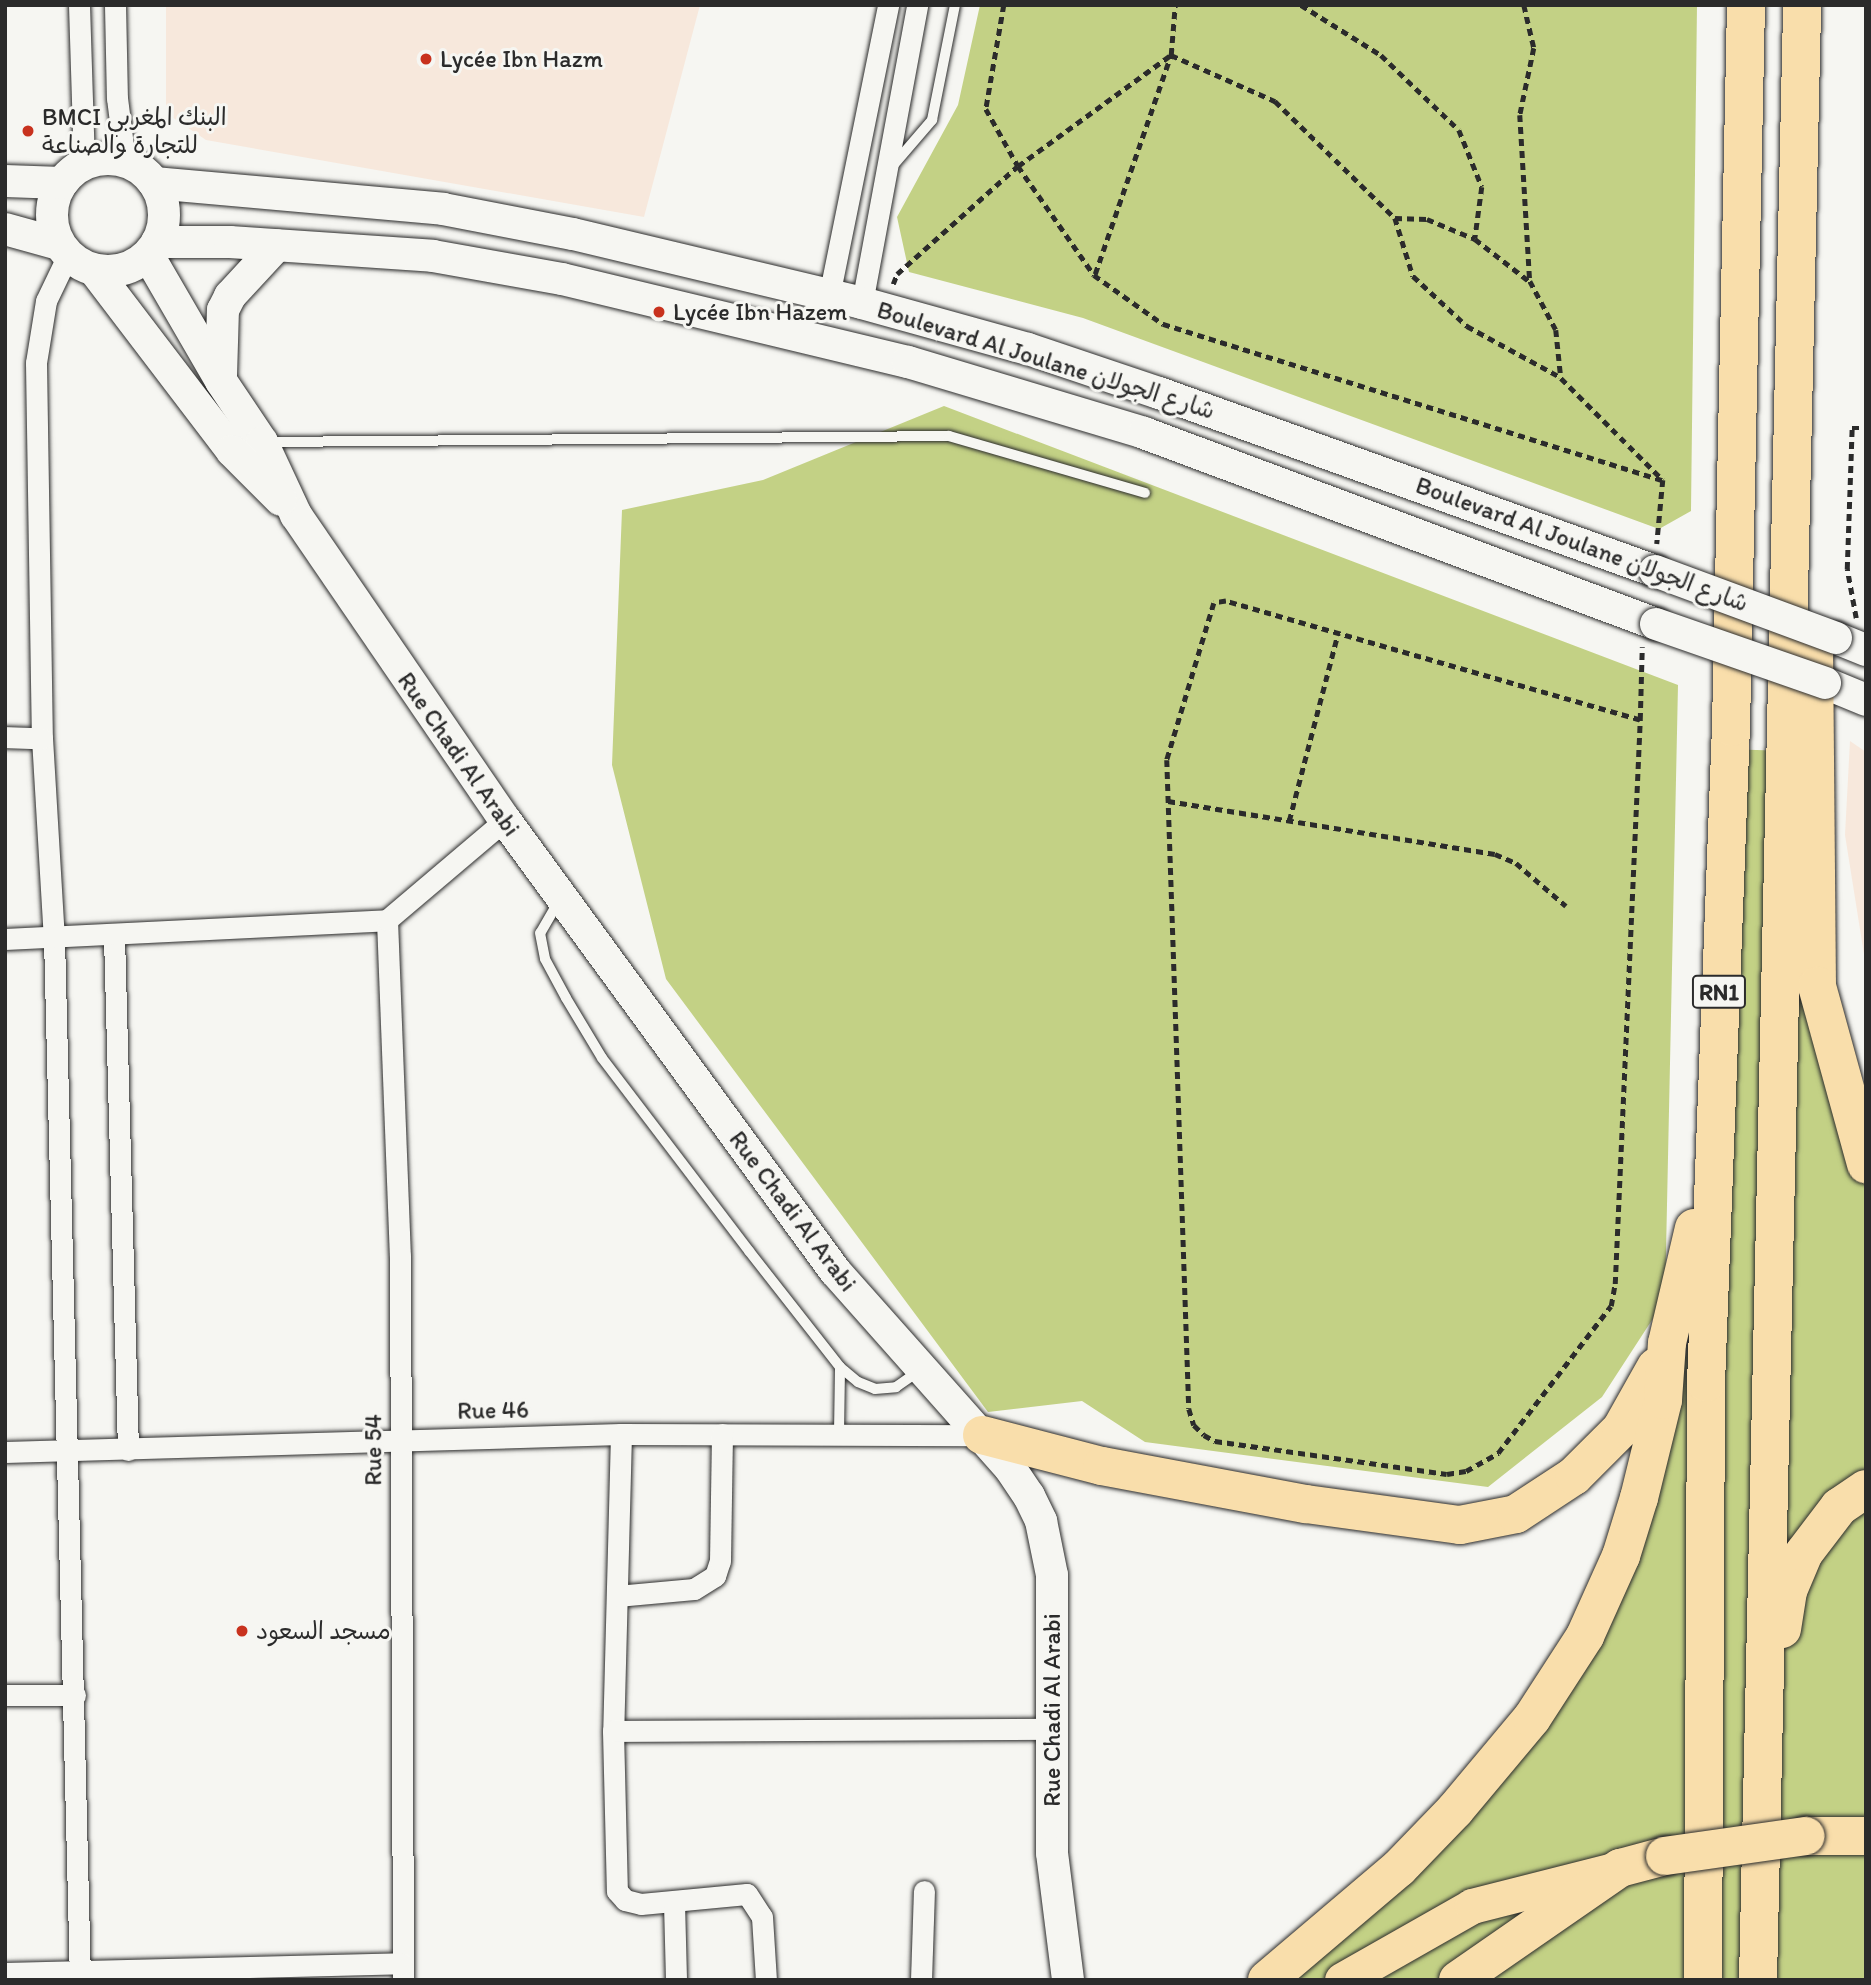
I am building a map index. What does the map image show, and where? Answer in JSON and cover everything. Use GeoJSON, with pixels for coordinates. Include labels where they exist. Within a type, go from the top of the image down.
{"type":"FeatureCollection","features":[{"type":"Feature","properties":{"kind":"highway","name":"RN1"},"geometry":{"type":"LineString","coordinates":[[1703,1980],[1712,1155],[1731,727],[1746,5]]}},
{"type":"Feature","properties":{"kind":"highway","name":"RN1"},"geometry":{"type":"LineString","coordinates":[[1758,1980],[1800,272],[1802,5]]}},
{"type":"Feature","properties":{"kind":"highway"},"geometry":{"type":"LineString","coordinates":[[1800,272],[1810,370],[1817,986],[1866,1164]]}},
{"type":"Feature","properties":{"kind":"highway"},"geometry":{"type":"LineString","coordinates":[[1266,1980],[1399,1868],[1479,1783],[1565,1669],[1625,1545],[1662,1400],[1667,1343],[1712,1155]]}},
{"type":"Feature","properties":{"kind":"highway"},"geometry":{"type":"LineString","coordinates":[[982,1435],[1102,1466],[1306,1504],[1432,1525],[1491,1522],[1542,1499],[1598,1454],[1637,1406],[1667,1343]]}},
{"type":"Feature","properties":{"kind":"highway"},"geometry":{"type":"LineString","coordinates":[[1763,1727],[1788,1591],[1804,1553],[1839,1507],[1866,1489]]}},
{"type":"Feature","properties":{"kind":"highway"},"geometry":{"type":"LineString","coordinates":[[1815,1835],[1866,1812]]}},
{"type":"Feature","properties":{"kind":"highway"},"geometry":{"type":"LineString","coordinates":[[1458,1980],[1619,1868],[1665,1856],[1815,1835],[1866,1836]]}},
{"type":"Feature","properties":{"kind":"main road"},"geometry":{"type":"LineString","coordinates":[[5,181],[73,174],[104,159],[125,162],[154,183],[164,212],[153,249],[124,270],[95,271],[63,250],[5,229]]}},
{"type":"Feature","properties":{"kind":"main road"},"geometry":{"type":"LineString","coordinates":[[63,250],[51,213],[73,174]]}},
{"type":"Feature","properties":{"kind":"main road","name":"Boulevard Al Joulane شارع الجولان"},"geometry":{"type":"LineString","coordinates":[[154,183],[443,209],[573,234],[873,306],[1028,349],[1656,559],[1853,637]]}},
{"type":"Feature","properties":{"kind":"main road"},"geometry":{"type":"LineString","coordinates":[[221,381],[223,310],[247,275],[277,245]]}},
{"type":"Feature","properties":{"kind":"main road","name":"Boulevard Al Joulane شارع الجولان"},"geometry":{"type":"LineString","coordinates":[[153,249],[277,245],[392,251],[495,267],[908,362],[1144,433],[1649,637],[1825,683],[1866,700]]}},
{"type":"Feature","properties":{"kind":"main road","name":"Rue Chadi Al Arabi"},"geometry":{"type":"LineString","coordinates":[[153,249],[221,381],[262,442],[296,515],[505,820],[835,1271],[920,1370],[982,1435],[1029,1496],[1049,1550],[1052,1853],[1067,1979]]}},
{"type":"Feature","properties":{"kind":"main road","name":"Rue Chadi Al Arabi"},"geometry":{"type":"LineString","coordinates":[[95,271],[232,451],[296,515]]}},
{"type":"Feature","properties":{"kind":"main road"},"geometry":{"type":"LineString","coordinates":[[1342,1980],[1472,1906],[1619,1868]]}},
{"type":"Feature","properties":{"kind":"street"},"geometry":{"type":"LineString","coordinates":[[73,174],[79,5]]}},
{"type":"Feature","properties":{"kind":"street"},"geometry":{"type":"LineString","coordinates":[[115,5],[117,99],[125,162]]}},
{"type":"Feature","properties":{"kind":"street"},"geometry":{"type":"LineString","coordinates":[[829,296],[888,5]]}},
{"type":"Feature","properties":{"kind":"street"},"geometry":{"type":"LineString","coordinates":[[873,306],[882,179],[917,5]]}},
{"type":"Feature","properties":{"kind":"street"},"geometry":{"type":"LineString","coordinates":[[63,250],[46,300],[36,363],[42,738],[54,938],[80,1976]]}},
{"type":"Feature","properties":{"kind":"street"},"geometry":{"type":"LineString","coordinates":[[5,737],[42,738]]}},
{"type":"Feature","properties":{"kind":"street"},"geometry":{"type":"LineString","coordinates":[[5,939],[114,936],[387,920],[505,820]]}},
{"type":"Feature","properties":{"kind":"street","name":"Rue 54"},"geometry":{"type":"LineString","coordinates":[[387,920],[400,1256],[403,1972]]}},
{"type":"Feature","properties":{"kind":"street"},"geometry":{"type":"LineString","coordinates":[[114,936],[128,1450]]}},
{"type":"Feature","properties":{"kind":"street"},"geometry":{"type":"LineString","coordinates":[[621,1434],[613,1731],[617,1891],[625,1900],[641,1904],[674,1903],[738,1893],[754,1900],[762,1917],[766,1980]]}},
{"type":"Feature","properties":{"kind":"street","name":"Rue 46"},"geometry":{"type":"LineString","coordinates":[[5,1452],[69,1453],[399,1438],[621,1434],[982,1435]]}},
{"type":"Feature","properties":{"kind":"street"},"geometry":{"type":"LineString","coordinates":[[617,1596],[694,1589],[715,1576],[720,1562],[722,1434]]}},
{"type":"Feature","properties":{"kind":"street"},"geometry":{"type":"LineString","coordinates":[[5,1695],[75,1695]]}},
{"type":"Feature","properties":{"kind":"street"},"geometry":{"type":"LineString","coordinates":[[613,1731],[1052,1729]]}},
{"type":"Feature","properties":{"kind":"street"},"geometry":{"type":"LineString","coordinates":[[921,1980],[924,1891]]}},
{"type":"Feature","properties":{"kind":"street"},"geometry":{"type":"LineString","coordinates":[[674,1903],[676,1980]]}},
{"type":"Feature","properties":{"kind":"street"},"geometry":{"type":"LineString","coordinates":[[5,1973],[80,1976],[403,1972]]}},
{"type":"Feature","properties":{"kind":"lane"},"geometry":{"type":"LineString","coordinates":[[882,179],[932,120],[955,5]]}},
{"type":"Feature","properties":{"kind":"lane"},"geometry":{"type":"LineString","coordinates":[[262,442],[949,436],[1145,493]]}},
{"type":"Feature","properties":{"kind":"lane"},"geometry":{"type":"LineString","coordinates":[[561,897],[540,933],[545,959],[602,1058],[840,1367],[875,1389],[896,1387],[920,1370]]}},
{"type":"Feature","properties":{"kind":"lane"},"geometry":{"type":"LineString","coordinates":[[839,1433],[840,1367]]}},
{"type":"Feature","properties":{"kind":"path"},"geometry":{"type":"LineString","coordinates":[[1004,5],[986,109],[1018,166],[1094,275],[1163,324],[1662,480]]}},
{"type":"Feature","properties":{"kind":"path"},"geometry":{"type":"LineString","coordinates":[[1094,275],[1171,55],[1175,5]]}},
{"type":"Feature","properties":{"kind":"path"},"geometry":{"type":"LineString","coordinates":[[1301,5],[1381,55],[1459,130],[1482,187],[1475,239]]}},
{"type":"Feature","properties":{"kind":"path"},"geometry":{"type":"LineString","coordinates":[[1524,5],[1534,48],[1520,115],[1530,281],[1556,330],[1561,378]]}},
{"type":"Feature","properties":{"kind":"path"},"geometry":{"type":"LineString","coordinates":[[873,306],[897,274],[1018,166],[1171,55]]}},
{"type":"Feature","properties":{"kind":"path"},"geometry":{"type":"LineString","coordinates":[[1171,55],[1275,101],[1395,218],[1413,276],[1467,326],[1561,378],[1662,480],[1656,559]]}},
{"type":"Feature","properties":{"kind":"path"},"geometry":{"type":"LineString","coordinates":[[1395,218],[1427,219],[1475,239],[1530,281]]}},
{"type":"Feature","properties":{"kind":"path"},"geometry":{"type":"LineString","coordinates":[[1853,637],[1847,569],[1852,429],[1866,428]]}},
{"type":"Feature","properties":{"kind":"path"},"geometry":{"type":"LineString","coordinates":[[1640,720],[1226,601],[1214,603],[1167,760],[1189,1409],[1194,1425],[1215,1441],[1447,1474],[1466,1471],[1497,1453],[1611,1306],[1615,1284],[1640,720],[1649,637]]}},
{"type":"Feature","properties":{"kind":"path"},"geometry":{"type":"LineString","coordinates":[[1289,821],[1338,633]]}},
{"type":"Feature","properties":{"kind":"path"},"geometry":{"type":"LineString","coordinates":[[1168,801],[1495,854],[1516,863],[1566,906]]}},
{"type":"Feature","properties":{"kind":"shaded area","name":"Lycée Ibn Hazm"},"geometry":{"type":"Polygon","coordinates":[[[166,5],[700,5],[644,217],[206,140],[166,113],[166,5]]]}},
{"type":"Feature","properties":{"kind":"shaded area"},"geometry":{"type":"Polygon","coordinates":[[[1850,741],[1866,752],[1866,967],[1845,835],[1850,741]]]}},
{"type":"Feature","properties":{"kind":"green space"},"geometry":{"type":"Polygon","coordinates":[[[980,5],[1697,5],[1691,511],[1659,529],[1083,318],[909,272],[897,217],[958,105],[980,5]]]}},
{"type":"Feature","properties":{"kind":"green space"},"geometry":{"type":"Polygon","coordinates":[[[944,406],[1678,685],[1665,1300],[1602,1397],[1488,1487],[1145,1442],[1082,1401],[988,1412],[666,979],[612,765],[622,510],[763,480],[944,406]]]}},
{"type":"Feature","properties":{"kind":"green space"},"geometry":{"type":"Polygon","coordinates":[[[1725,749],[1822,752],[1829,1064],[1866,1129],[1866,1980],[1291,1980],[1469,1809],[1654,1500],[1694,1318],[1725,749]]]}},
{"type":"Feature","properties":{"kind":"place","name":"Lycée Ibn Hazm"},"geometry":{"type":"Point","coordinates":[426,59]}},
{"type":"Feature","properties":{"kind":"place","name":"BMCI البنك المغربي للتجارة والصناعة"},"geometry":{"type":"Point","coordinates":[28,131]}},
{"type":"Feature","properties":{"kind":"place","name":"Lycée Ibn Hazem"},"geometry":{"type":"Point","coordinates":[659,312]}},
{"type":"Feature","properties":{"kind":"place","name":"مسجد السعود"},"geometry":{"type":"Point","coordinates":[242,1631]}}]}
